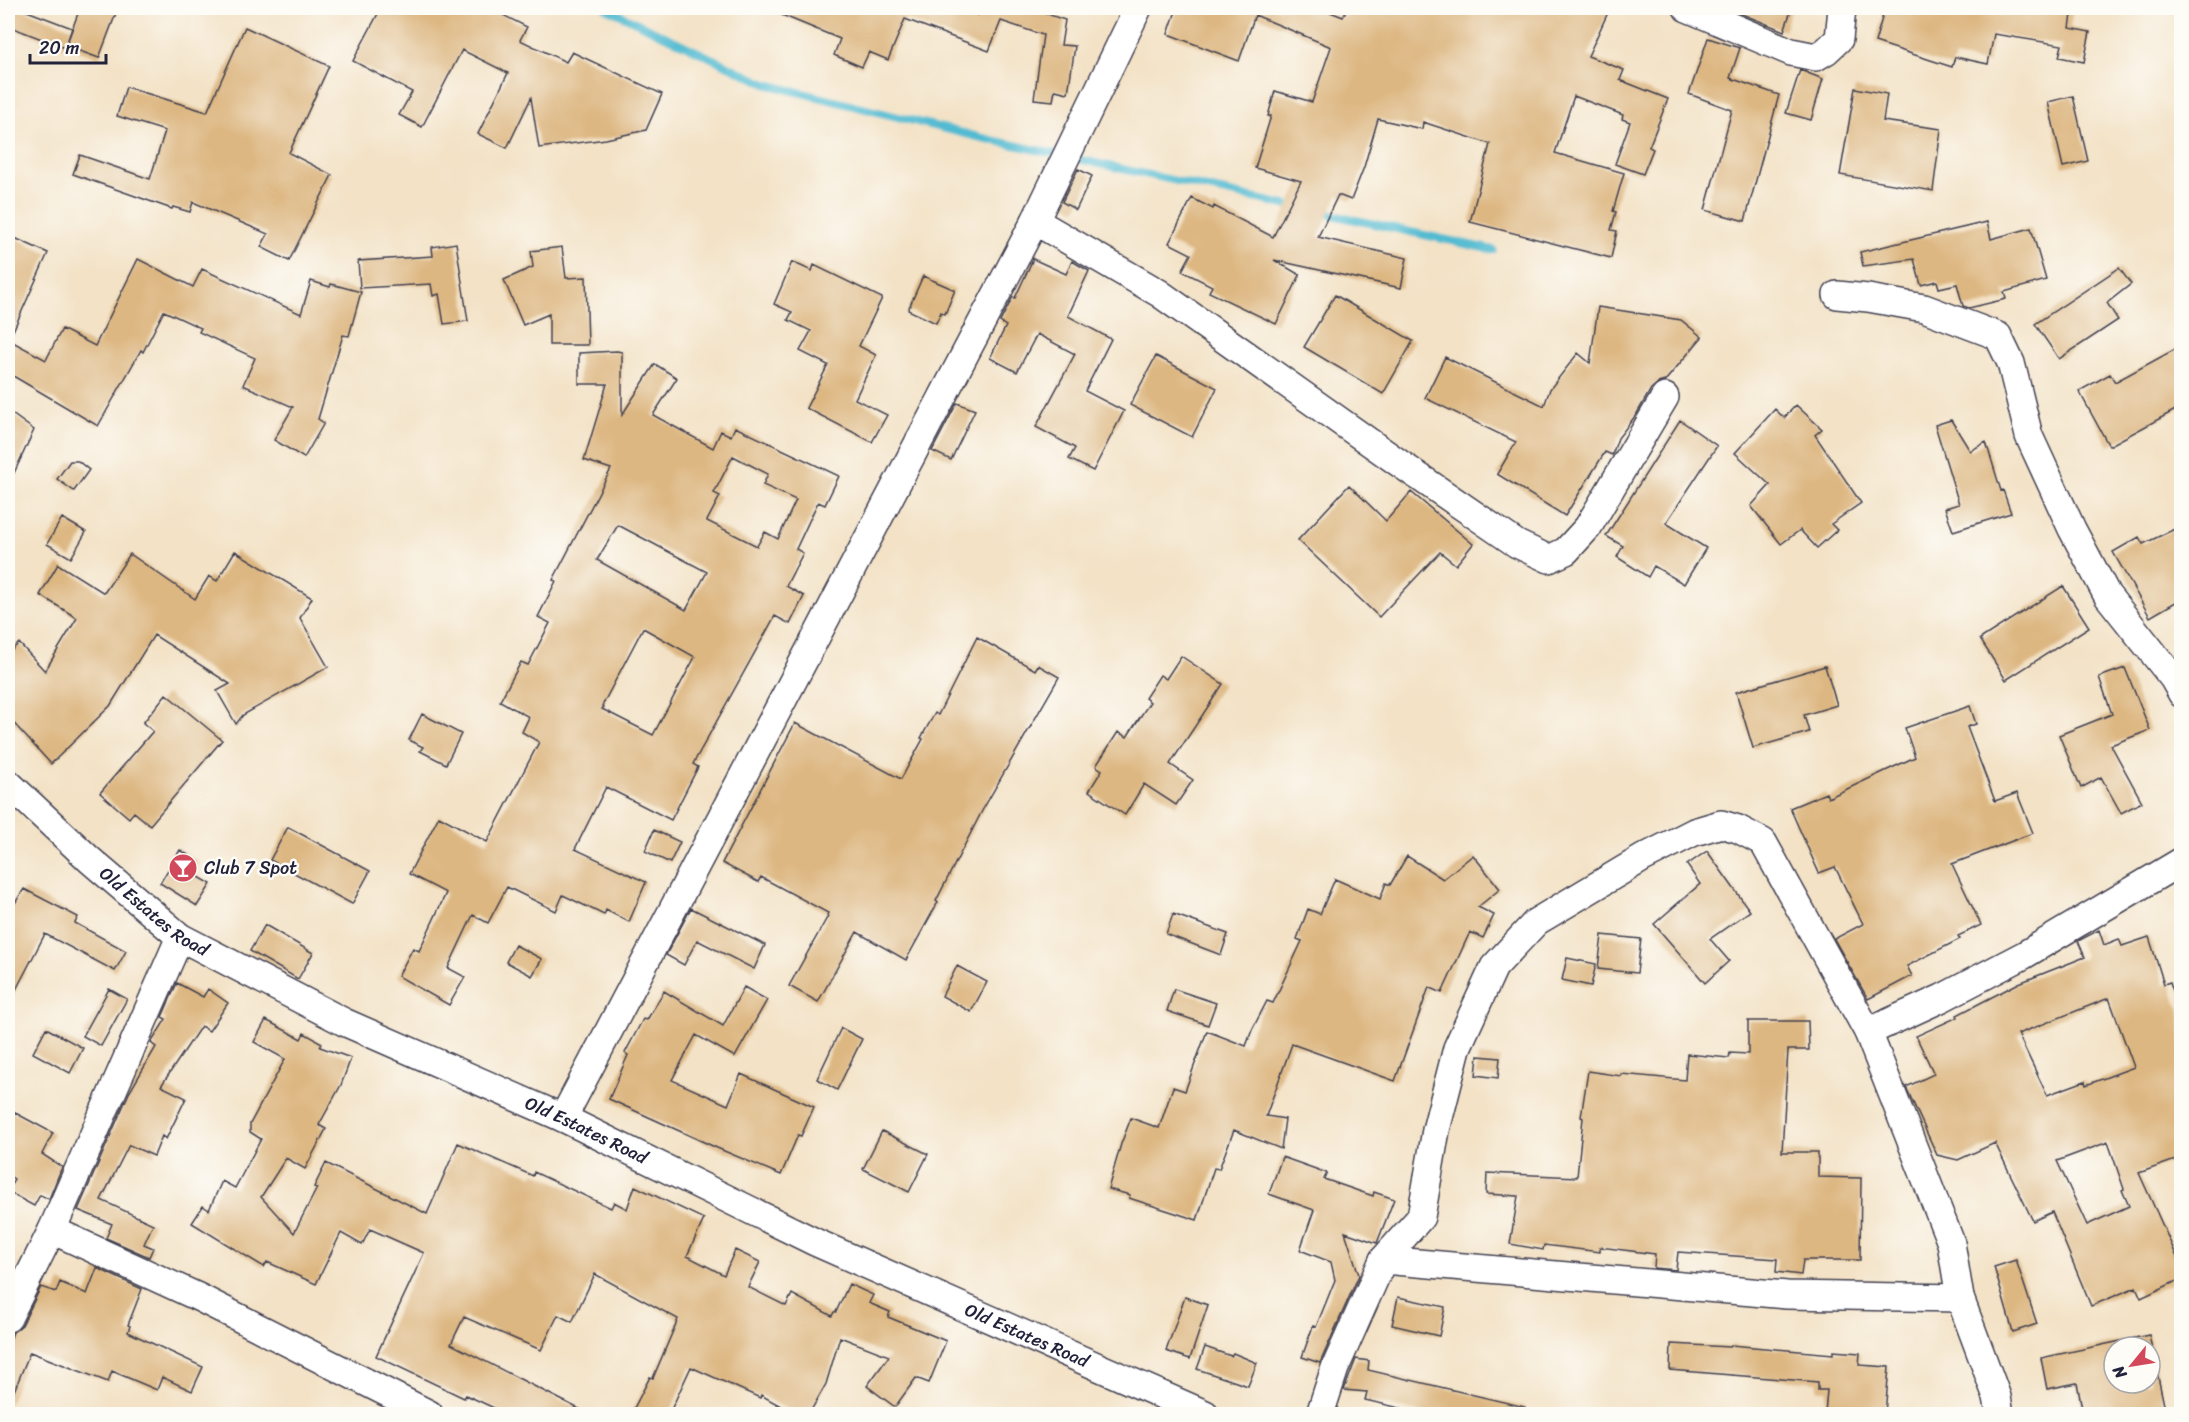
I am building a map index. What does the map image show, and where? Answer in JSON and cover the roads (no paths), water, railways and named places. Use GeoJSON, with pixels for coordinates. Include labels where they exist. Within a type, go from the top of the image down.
{"type":"FeatureCollection","features":[{"type":"Feature","properties":{"kind":"street"},"geometry":{"type":"LineString","coordinates":[[1687,8],[1791,52],[1816,57],[1839,39],[1842,8]]}},
{"type":"Feature","properties":{"kind":"street"},"geometry":{"type":"LineString","coordinates":[[563,1119],[1035,221],[1130,10]]}},
{"type":"Feature","properties":{"kind":"street"},"geometry":{"type":"LineString","coordinates":[[1035,221],[1159,293],[1517,544],[1549,559],[1566,551],[1588,527],[1665,397]]}},
{"type":"Feature","properties":{"kind":"street"},"geometry":{"type":"LineString","coordinates":[[1837,295],[1924,308],[1998,336],[2011,363],[2029,436],[2072,529],[2106,595],[2174,678],[2181,694]]}},
{"type":"Feature","properties":{"kind":"street","name":"Old Estates Road"},"geometry":{"type":"LineString","coordinates":[[8,783],[90,860],[180,937],[344,1022],[563,1119],[815,1242],[1205,1414]]}},
{"type":"Feature","properties":{"kind":"street"},"geometry":{"type":"LineString","coordinates":[[1320,1414],[1335,1368],[1383,1260],[1421,1217],[1436,1130],[1457,1048],[1494,967],[1536,922],[1643,858],[1695,832],[1721,824],[1738,829],[1763,842],[1868,1032],[1951,1243],[1960,1298],[2000,1414]]}},
{"type":"Feature","properties":{"kind":"street"},"geometry":{"type":"LineString","coordinates":[[1868,1032],[1942,998],[2024,955],[2181,861]]}},
{"type":"Feature","properties":{"kind":"street"},"geometry":{"type":"LineString","coordinates":[[8,1318],[52,1230],[180,937]]}},
{"type":"Feature","properties":{"kind":"street"},"geometry":{"type":"LineString","coordinates":[[52,1230],[198,1297],[429,1414]]}},
{"type":"Feature","properties":{"kind":"street"},"geometry":{"type":"LineString","coordinates":[[1383,1260],[1787,1295],[1960,1298]]}},
{"type":"Feature","properties":{"kind":"waterway"},"geometry":{"type":"LineString","coordinates":[[606,8],[766,84],[978,137],[1298,208]]}},
{"type":"Feature","properties":{"kind":"waterway"},"geometry":{"type":"LineString","coordinates":[[1319,212],[1493,250]]}},
{"type":"Feature","properties":{"kind":"place","name":"Club 7 Spot"},"geometry":{"type":"Point","coordinates":[183,868]}}]}
